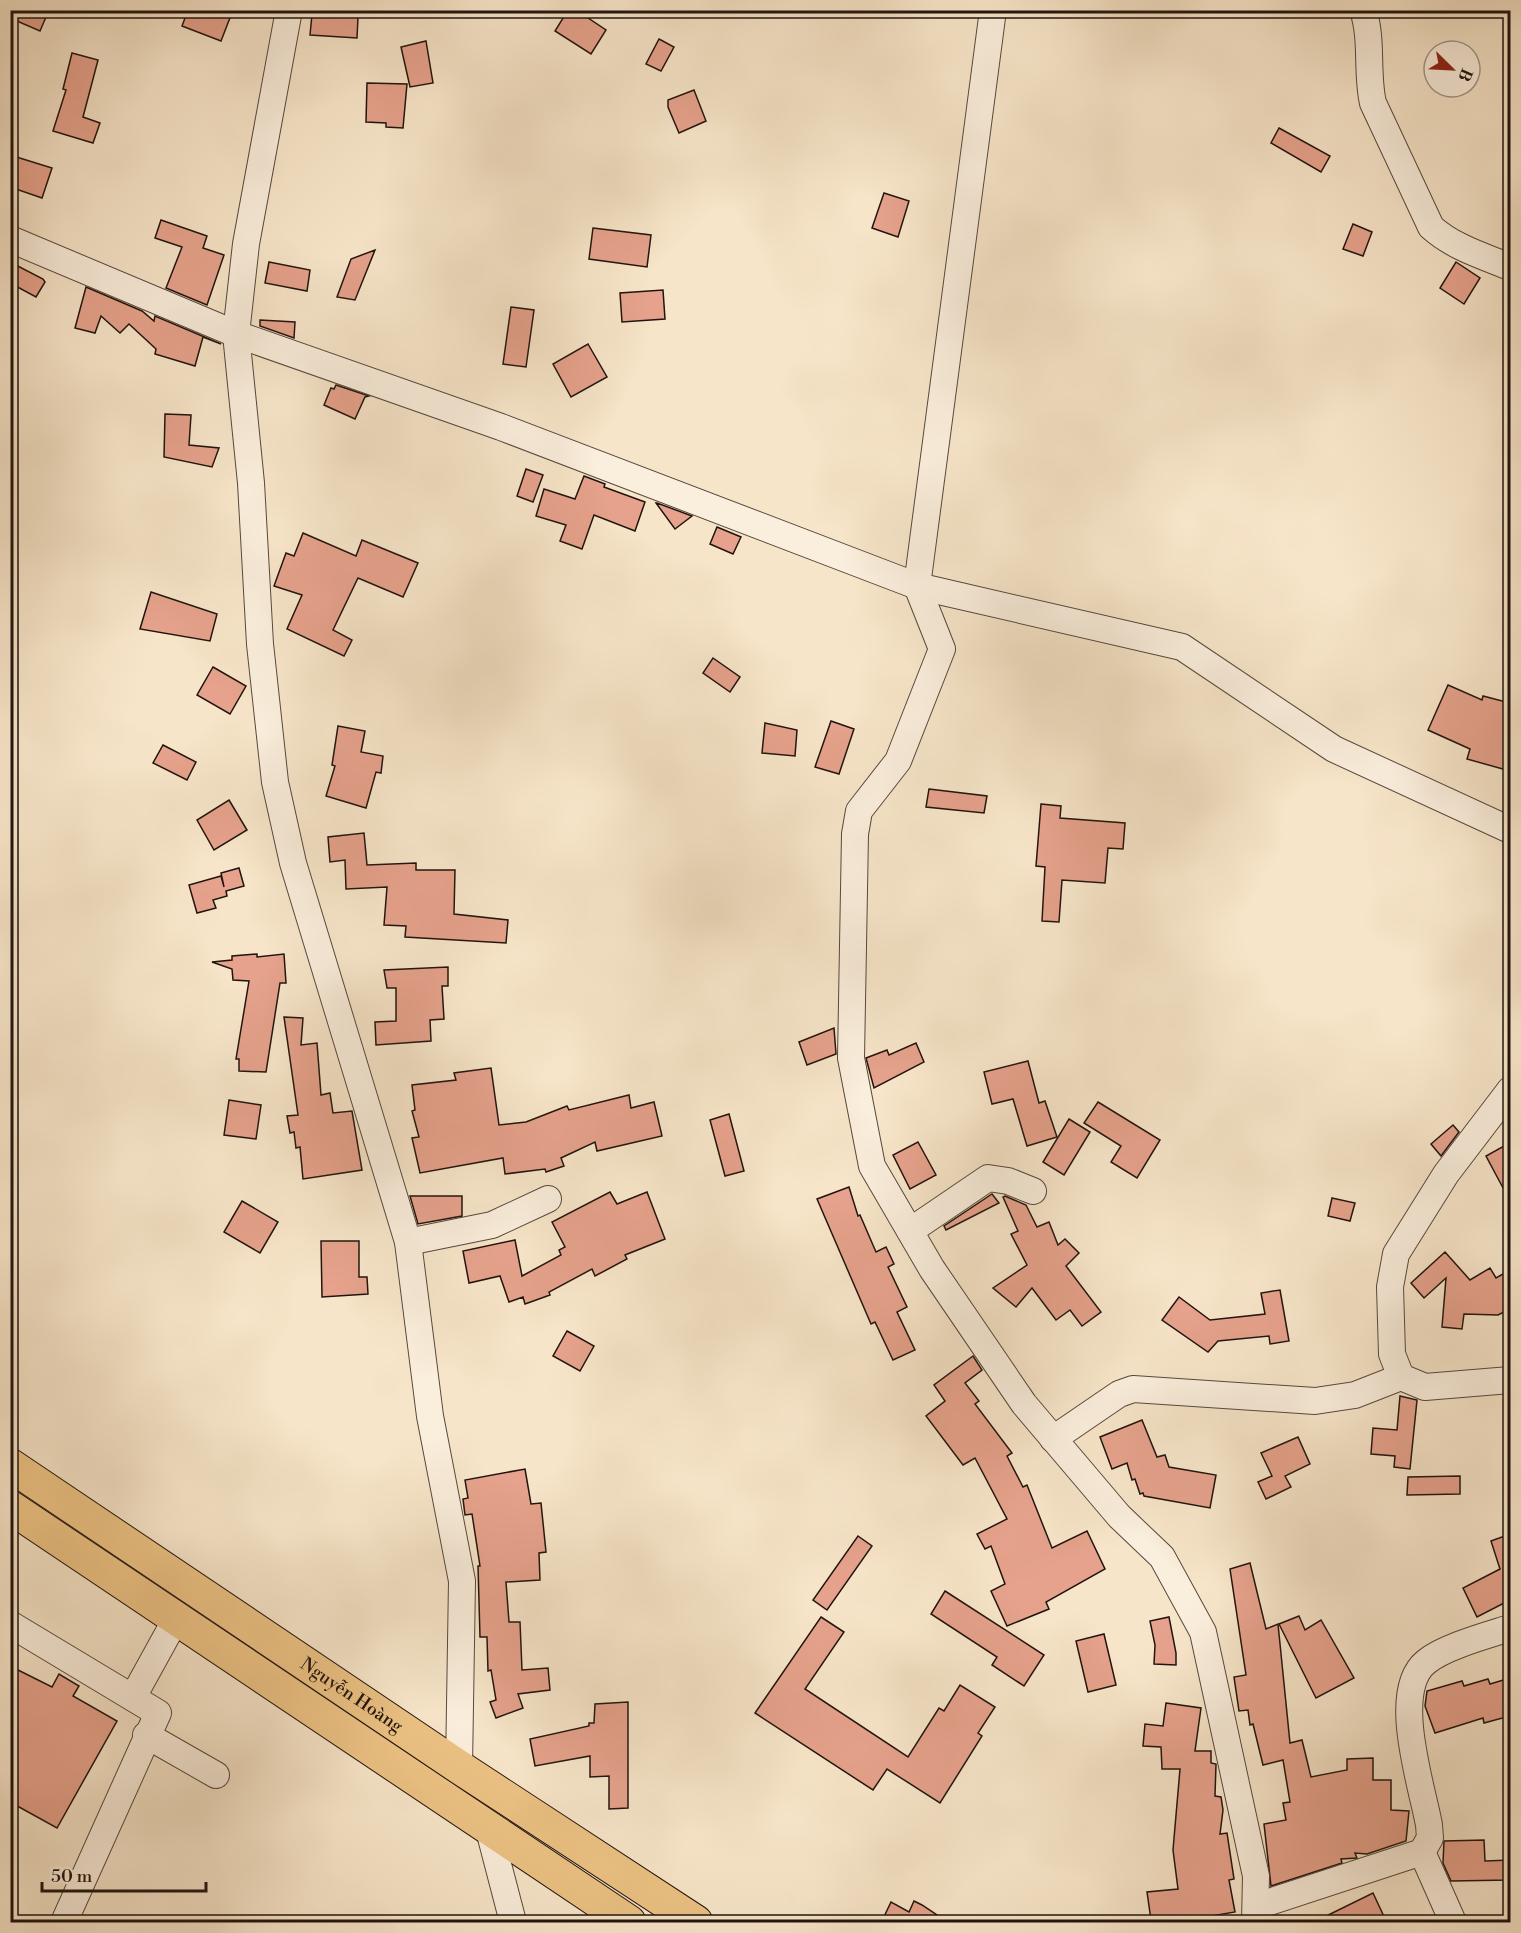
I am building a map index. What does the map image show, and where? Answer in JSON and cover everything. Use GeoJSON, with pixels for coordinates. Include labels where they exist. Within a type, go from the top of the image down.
{"type":"FeatureCollection","features":[{"type":"Feature","properties":{"kind":"highway","name":"Nguyễn Hoàng"},"geometry":{"type":"LineString","coordinates":[[10,1465],[459,1767],[696,1923]]}},
{"type":"Feature","properties":{"kind":"highway","name":"Nguyễn Hoàng"},"geometry":{"type":"LineString","coordinates":[[10,1508],[629,1923]]}},
{"type":"Feature","properties":{"kind":"street"},"geometry":{"type":"LineString","coordinates":[[289,10],[246,244],[236,334],[251,483],[260,644],[275,782],[296,874],[408,1242],[430,1416],[462,1581],[459,1767]]}},
{"type":"Feature","properties":{"kind":"street"},"geometry":{"type":"LineString","coordinates":[[993,10],[917,586],[942,649],[898,761],[859,812],[855,834],[851,1058],[872,1166],[932,1269],[1024,1404],[1119,1516],[1162,1557],[1203,1632],[1240,1793],[1256,1876],[1256,1914],[1422,1852],[1430,1838],[1409,1720],[1409,1697],[1412,1684],[1420,1668],[1432,1658],[1510,1628]]}},
{"type":"Feature","properties":{"kind":"street"},"geometry":{"type":"LineString","coordinates":[[1363,10],[1367,22],[1369,87],[1373,103],[1431,227],[1442,237],[1510,267]]}},
{"type":"Feature","properties":{"kind":"street"},"geometry":{"type":"LineString","coordinates":[[10,239],[236,334],[501,428],[917,586],[1182,647],[1334,749],[1510,830]]}},
{"type":"Feature","properties":{"kind":"street"},"geometry":{"type":"LineString","coordinates":[[1401,1377],[1392,1354],[1390,1287],[1396,1254],[1446,1174],[1510,1090]]}},
{"type":"Feature","properties":{"kind":"street"},"geometry":{"type":"LineString","coordinates":[[910,1231],[988,1178],[1008,1181],[1033,1191]]}},
{"type":"Feature","properties":{"kind":"street"},"geometry":{"type":"LineString","coordinates":[[408,1242],[492,1225],[548,1199]]}},
{"type":"Feature","properties":{"kind":"street"},"geometry":{"type":"LineString","coordinates":[[1053,1438],[1119,1394],[1133,1389],[1315,1401],[1355,1395],[1401,1377],[1425,1387],[1510,1380]]}},
{"type":"Feature","properties":{"kind":"street"},"geometry":{"type":"LineString","coordinates":[[133,1697],[176,1619]]}},
{"type":"Feature","properties":{"kind":"street"},"geometry":{"type":"LineString","coordinates":[[10,1624],[158,1713],[146,1735],[64,1923]]}},
{"type":"Feature","properties":{"kind":"street"},"geometry":{"type":"LineString","coordinates":[[146,1735],[216,1775]]}},
{"type":"Feature","properties":{"kind":"street"},"geometry":{"type":"LineString","coordinates":[[489,1830],[513,1923]]}},
{"type":"Feature","properties":{"kind":"street"},"geometry":{"type":"LineString","coordinates":[[1422,1852],[1454,1923]]}},
{"type":"Feature","properties":{"kind":"building"},"geometry":{"type":"Polygon","coordinates":[[[10,10],[49,10],[40,31],[10,18],[10,10]]]}},
{"type":"Feature","properties":{"kind":"building"},"geometry":{"type":"Polygon","coordinates":[[[188,10],[233,10],[221,41],[182,26],[188,10]]]}},
{"type":"Feature","properties":{"kind":"building"},"geometry":{"type":"Polygon","coordinates":[[[568,10],[576,10],[606,30],[591,54],[555,31],[568,10]]]}},
{"type":"Feature","properties":{"kind":"building"},"geometry":{"type":"Polygon","coordinates":[[[312,14],[358,17],[357,38],[310,35],[312,14]]]}},
{"type":"Feature","properties":{"kind":"building"},"geometry":{"type":"Polygon","coordinates":[[[659,39],[674,47],[661,71],[646,64],[659,39]]]}},
{"type":"Feature","properties":{"kind":"building"},"geometry":{"type":"Polygon","coordinates":[[[426,41],[433,83],[410,87],[401,47],[426,41]]]}},
{"type":"Feature","properties":{"kind":"building"},"geometry":{"type":"Polygon","coordinates":[[[72,53],[98,60],[83,117],[100,123],[93,143],[53,131],[66,90],[63,89],[72,53]]]}},
{"type":"Feature","properties":{"kind":"building"},"geometry":{"type":"Polygon","coordinates":[[[367,83],[407,84],[403,128],[386,127],[386,123],[366,122],[367,83]]]}},
{"type":"Feature","properties":{"kind":"building"},"geometry":{"type":"Polygon","coordinates":[[[694,90],[706,121],[679,133],[668,107],[668,100],[694,90]]]}},
{"type":"Feature","properties":{"kind":"building"},"geometry":{"type":"Polygon","coordinates":[[[1279,128],[1330,156],[1321,172],[1271,143],[1279,128]]]}},
{"type":"Feature","properties":{"kind":"building"},"geometry":{"type":"Polygon","coordinates":[[[10,155],[52,168],[42,198],[10,187],[10,155]]]}},
{"type":"Feature","properties":{"kind":"building"},"geometry":{"type":"Polygon","coordinates":[[[884,193],[909,201],[898,237],[872,228],[884,193]]]}},
{"type":"Feature","properties":{"kind":"building"},"geometry":{"type":"Polygon","coordinates":[[[161,220],[207,236],[203,248],[224,255],[207,305],[166,288],[182,247],[155,238],[161,220]]]}},
{"type":"Feature","properties":{"kind":"building"},"geometry":{"type":"Polygon","coordinates":[[[1353,224],[1372,232],[1363,256],[1343,249],[1353,224]]]}},
{"type":"Feature","properties":{"kind":"building"},"geometry":{"type":"Polygon","coordinates":[[[593,228],[651,235],[647,267],[589,259],[593,228]]]}},
{"type":"Feature","properties":{"kind":"building"},"geometry":{"type":"Polygon","coordinates":[[[375,250],[355,300],[337,297],[351,259],[375,250]]]}},
{"type":"Feature","properties":{"kind":"building"},"geometry":{"type":"Polygon","coordinates":[[[10,262],[43,279],[45,282],[36,297],[10,283],[10,262]]]}},
{"type":"Feature","properties":{"kind":"building"},"geometry":{"type":"Polygon","coordinates":[[[269,262],[310,270],[307,291],[265,283],[269,262]]]}},
{"type":"Feature","properties":{"kind":"building"},"geometry":{"type":"Polygon","coordinates":[[[1456,262],[1480,278],[1464,304],[1440,288],[1456,262]]]}},
{"type":"Feature","properties":{"kind":"building"},"geometry":{"type":"Polygon","coordinates":[[[86,287],[142,311],[154,321],[155,316],[221,344],[203,337],[195,366],[155,354],[156,349],[129,324],[120,333],[101,316],[95,333],[75,328],[86,287]]]}},
{"type":"Feature","properties":{"kind":"building"},"geometry":{"type":"Polygon","coordinates":[[[663,290],[665,319],[622,322],[620,293],[663,290]]]}},
{"type":"Feature","properties":{"kind":"building"},"geometry":{"type":"Polygon","coordinates":[[[511,307],[534,310],[526,367],[503,364],[511,307]]]}},
{"type":"Feature","properties":{"kind":"building"},"geometry":{"type":"Polygon","coordinates":[[[260,320],[295,322],[294,338],[260,326],[260,320]]]}},
{"type":"Feature","properties":{"kind":"building"},"geometry":{"type":"Polygon","coordinates":[[[588,344],[607,377],[571,397],[553,364],[588,344]]]}},
{"type":"Feature","properties":{"kind":"building"},"geometry":{"type":"Polygon","coordinates":[[[336,385],[369,396],[365,397],[355,419],[324,405],[331,388],[334,389],[336,385]]]}},
{"type":"Feature","properties":{"kind":"building"},"geometry":{"type":"Polygon","coordinates":[[[165,414],[191,415],[189,445],[219,448],[212,467],[164,457],[165,414]]]}},
{"type":"Feature","properties":{"kind":"building"},"geometry":{"type":"Polygon","coordinates":[[[526,469],[543,475],[533,502],[517,496],[526,469]]]}},
{"type":"Feature","properties":{"kind":"building"},"geometry":{"type":"Polygon","coordinates":[[[584,476],[605,484],[604,487],[645,502],[635,531],[594,515],[582,549],[560,541],[566,525],[536,516],[544,489],[575,499],[584,476]]]}},
{"type":"Feature","properties":{"kind":"building"},"geometry":{"type":"Polygon","coordinates":[[[657,503],[692,516],[675,529],[657,503]]]}},
{"type":"Feature","properties":{"kind":"building"},"geometry":{"type":"Polygon","coordinates":[[[717,527],[741,537],[733,554],[710,544],[717,527]]]}},
{"type":"Feature","properties":{"kind":"building"},"geometry":{"type":"Polygon","coordinates":[[[303,533],[356,556],[362,540],[418,563],[403,597],[358,578],[333,630],[352,640],[344,656],[287,629],[302,595],[274,586],[286,553],[294,556],[303,533]]]}},
{"type":"Feature","properties":{"kind":"building"},"geometry":{"type":"Polygon","coordinates":[[[151,592],[217,614],[210,641],[140,629],[151,592]]]}},
{"type":"Feature","properties":{"kind":"building"},"geometry":{"type":"Polygon","coordinates":[[[713,658],[740,677],[730,692],[703,673],[713,658]]]}},
{"type":"Feature","properties":{"kind":"building"},"geometry":{"type":"Polygon","coordinates":[[[213,667],[246,686],[230,714],[197,695],[213,667]]]}},
{"type":"Feature","properties":{"kind":"building"},"geometry":{"type":"Polygon","coordinates":[[[1448,685],[1482,700],[1483,696],[1510,703],[1510,771],[1467,759],[1470,749],[1428,730],[1448,685]]]}},
{"type":"Feature","properties":{"kind":"building"},"geometry":{"type":"Polygon","coordinates":[[[831,721],[854,729],[839,774],[815,767],[831,721]]]}},
{"type":"Feature","properties":{"kind":"building"},"geometry":{"type":"Polygon","coordinates":[[[765,723],[797,730],[795,756],[762,753],[765,723]]]}},
{"type":"Feature","properties":{"kind":"building"},"geometry":{"type":"Polygon","coordinates":[[[338,726],[365,731],[361,752],[383,756],[381,773],[376,772],[366,808],[326,796],[335,766],[332,765],[338,726]]]}},
{"type":"Feature","properties":{"kind":"building"},"geometry":{"type":"Polygon","coordinates":[[[163,745],[196,762],[187,780],[153,763],[163,745]]]}},
{"type":"Feature","properties":{"kind":"building"},"geometry":{"type":"Polygon","coordinates":[[[929,789],[987,796],[984,813],[926,807],[929,789]]]}},
{"type":"Feature","properties":{"kind":"building"},"geometry":{"type":"Polygon","coordinates":[[[229,800],[247,830],[214,850],[197,820],[229,800]]]}},
{"type":"Feature","properties":{"kind":"building"},"geometry":{"type":"Polygon","coordinates":[[[1041,804],[1061,806],[1060,818],[1125,823],[1123,849],[1108,848],[1105,883],[1062,880],[1059,922],[1042,921],[1045,867],[1036,866],[1041,804]]]}},
{"type":"Feature","properties":{"kind":"building"},"geometry":{"type":"Polygon","coordinates":[[[364,833],[367,865],[416,863],[416,870],[455,870],[454,914],[508,920],[506,943],[405,937],[406,926],[384,925],[387,887],[346,889],[345,860],[330,862],[328,837],[364,833]]]}},
{"type":"Feature","properties":{"kind":"building"},"geometry":{"type":"Polygon","coordinates":[[[239,868],[244,886],[226,891],[227,896],[213,900],[216,908],[197,913],[189,885],[221,876],[224,887],[221,873],[239,868]]]}},
{"type":"Feature","properties":{"kind":"building"},"geometry":{"type":"Polygon","coordinates":[[[257,954],[257,957],[284,954],[286,983],[280,983],[266,1072],[239,1071],[239,1059],[236,1059],[249,981],[233,980],[232,969],[212,962],[232,960],[232,956],[257,954]]]}},
{"type":"Feature","properties":{"kind":"building"},"geometry":{"type":"Polygon","coordinates":[[[448,967],[448,986],[442,986],[444,1019],[430,1020],[431,1041],[376,1045],[375,1022],[396,1021],[396,988],[387,988],[384,970],[448,967]]]}},
{"type":"Feature","properties":{"kind":"building"},"geometry":{"type":"Polygon","coordinates":[[[284,1017],[303,1018],[301,1045],[317,1043],[321,1095],[330,1093],[333,1113],[352,1111],[362,1170],[303,1179],[300,1147],[296,1148],[294,1132],[290,1133],[287,1116],[298,1115],[284,1017]]]}},
{"type":"Feature","properties":{"kind":"building"},"geometry":{"type":"Polygon","coordinates":[[[834,1028],[836,1054],[807,1065],[799,1042],[834,1028]]]}},
{"type":"Feature","properties":{"kind":"building"},"geometry":{"type":"Polygon","coordinates":[[[916,1043],[924,1062],[874,1088],[866,1058],[887,1050],[889,1055],[916,1043]]]}},
{"type":"Feature","properties":{"kind":"building"},"geometry":{"type":"Polygon","coordinates":[[[1028,1061],[1039,1103],[1045,1101],[1057,1137],[1027,1146],[1013,1099],[992,1104],[984,1072],[1028,1061]]]}},
{"type":"Feature","properties":{"kind":"building"},"geometry":{"type":"Polygon","coordinates":[[[491,1068],[499,1125],[526,1122],[567,1106],[569,1110],[629,1095],[631,1108],[654,1102],[662,1136],[597,1151],[595,1142],[561,1158],[564,1166],[546,1172],[545,1169],[505,1174],[503,1158],[420,1173],[412,1138],[419,1137],[412,1111],[415,1110],[412,1085],[456,1080],[454,1073],[491,1068]]]}},
{"type":"Feature","properties":{"kind":"building"},"geometry":{"type":"Polygon","coordinates":[[[229,1100],[261,1105],[256,1139],[224,1135],[229,1100]]]}},
{"type":"Feature","properties":{"kind":"building"},"geometry":{"type":"Polygon","coordinates":[[[1098,1102],[1160,1140],[1137,1178],[1111,1162],[1121,1146],[1084,1123],[1098,1102]]]}},
{"type":"Feature","properties":{"kind":"building"},"geometry":{"type":"Polygon","coordinates":[[[729,1114],[744,1171],[725,1176],[710,1120],[729,1114]]]}},
{"type":"Feature","properties":{"kind":"building"},"geometry":{"type":"Polygon","coordinates":[[[1069,1119],[1090,1132],[1064,1175],[1043,1162],[1069,1119]]]}},
{"type":"Feature","properties":{"kind":"building"},"geometry":{"type":"Polygon","coordinates":[[[1453,1125],[1459,1132],[1441,1156],[1431,1144],[1453,1125]]]}},
{"type":"Feature","properties":{"kind":"building"},"geometry":{"type":"Polygon","coordinates":[[[918,1142],[936,1175],[910,1189],[893,1155],[918,1142]]]}},
{"type":"Feature","properties":{"kind":"building"},"geometry":{"type":"Polygon","coordinates":[[[1504,1146],[1510,1158],[1510,1201],[1486,1156],[1504,1146]]]}},
{"type":"Feature","properties":{"kind":"building"},"geometry":{"type":"Polygon","coordinates":[[[849,1187],[858,1216],[860,1215],[876,1252],[886,1247],[894,1264],[888,1267],[907,1307],[897,1312],[915,1350],[893,1360],[875,1322],[871,1324],[817,1199],[849,1187]]]}},
{"type":"Feature","properties":{"kind":"building"},"geometry":{"type":"Polygon","coordinates":[[[610,1192],[617,1204],[647,1192],[665,1239],[625,1255],[627,1259],[595,1276],[592,1269],[549,1292],[550,1295],[525,1304],[523,1297],[509,1302],[500,1276],[469,1283],[463,1251],[515,1240],[522,1276],[561,1255],[559,1250],[565,1247],[552,1222],[610,1192]]]}},
{"type":"Feature","properties":{"kind":"building"},"geometry":{"type":"Polygon","coordinates":[[[992,1194],[999,1203],[946,1230],[944,1226],[992,1194]]]}},
{"type":"Feature","properties":{"kind":"building"},"geometry":{"type":"Polygon","coordinates":[[[410,1196],[462,1196],[462,1216],[418,1224],[410,1196]]]}},
{"type":"Feature","properties":{"kind":"building"},"geometry":{"type":"Polygon","coordinates":[[[1003,1197],[1026,1205],[1037,1227],[1049,1222],[1058,1245],[1065,1239],[1079,1253],[1066,1266],[1101,1312],[1082,1326],[1070,1310],[1056,1320],[1032,1288],[1016,1307],[993,1288],[1027,1265],[1011,1234],[1018,1231],[1003,1197]]]}},
{"type":"Feature","properties":{"kind":"building"},"geometry":{"type":"Polygon","coordinates":[[[1332,1198],[1355,1203],[1350,1221],[1328,1216],[1332,1198]]]}},
{"type":"Feature","properties":{"kind":"building"},"geometry":{"type":"Polygon","coordinates":[[[242,1201],[278,1222],[260,1253],[224,1232],[242,1201]]]}},
{"type":"Feature","properties":{"kind":"building"},"geometry":{"type":"Polygon","coordinates":[[[321,1241],[359,1241],[359,1277],[367,1277],[368,1294],[322,1297],[321,1241]]]}},
{"type":"Feature","properties":{"kind":"building"},"geometry":{"type":"Polygon","coordinates":[[[1445,1252],[1470,1280],[1490,1268],[1496,1278],[1510,1270],[1510,1309],[1498,1315],[1464,1314],[1462,1329],[1442,1327],[1446,1278],[1424,1298],[1411,1283],[1445,1252]]]}},
{"type":"Feature","properties":{"kind":"building"},"geometry":{"type":"Polygon","coordinates":[[[1280,1290],[1289,1341],[1270,1344],[1269,1336],[1218,1341],[1208,1352],[1162,1320],[1179,1297],[1210,1320],[1265,1314],[1261,1293],[1280,1290]]]}},
{"type":"Feature","properties":{"kind":"building"},"geometry":{"type":"Polygon","coordinates":[[[567,1331],[594,1346],[580,1371],[553,1356],[567,1331]]]}},
{"type":"Feature","properties":{"kind":"building"},"geometry":{"type":"Polygon","coordinates":[[[973,1356],[982,1370],[965,1383],[979,1401],[975,1404],[1012,1453],[1007,1456],[1023,1487],[1027,1485],[1052,1548],[1087,1531],[1105,1569],[1046,1602],[1049,1609],[1007,1626],[991,1591],[1005,1584],[991,1546],[985,1549],[977,1534],[1007,1519],[975,1458],[963,1465],[926,1416],[945,1401],[934,1385],[973,1356]]]}},
{"type":"Feature","properties":{"kind":"building"},"geometry":{"type":"Polygon","coordinates":[[[1400,1396],[1417,1400],[1410,1469],[1394,1467],[1395,1456],[1371,1454],[1373,1428],[1397,1430],[1400,1396]]]}},
{"type":"Feature","properties":{"kind":"building"},"geometry":{"type":"Polygon","coordinates":[[[1142,1420],[1157,1457],[1165,1455],[1169,1467],[1216,1475],[1210,1508],[1144,1496],[1143,1493],[1140,1494],[1135,1479],[1132,1480],[1127,1463],[1112,1469],[1100,1437],[1142,1420]]]}},
{"type":"Feature","properties":{"kind":"building"},"geometry":{"type":"Polygon","coordinates":[[[1298,1437],[1310,1464],[1285,1476],[1291,1487],[1266,1499],[1258,1482],[1272,1476],[1261,1453],[1298,1437]]]}},
{"type":"Feature","properties":{"kind":"building"},"geometry":{"type":"Polygon","coordinates":[[[525,1469],[531,1504],[541,1503],[546,1552],[539,1553],[540,1580],[506,1582],[509,1622],[520,1622],[522,1670],[548,1668],[550,1690],[518,1694],[523,1708],[496,1718],[490,1702],[496,1700],[491,1670],[488,1671],[487,1637],[480,1637],[478,1566],[480,1566],[472,1514],[465,1515],[463,1499],[468,1498],[465,1480],[525,1469]]]}},
{"type":"Feature","properties":{"kind":"building"},"geometry":{"type":"Polygon","coordinates":[[[1460,1476],[1460,1494],[1407,1495],[1408,1477],[1460,1476]]]}},
{"type":"Feature","properties":{"kind":"building"},"geometry":{"type":"Polygon","coordinates":[[[1510,1534],[1510,1600],[1477,1617],[1463,1588],[1500,1569],[1491,1541],[1510,1534]]]}},
{"type":"Feature","properties":{"kind":"building"},"geometry":{"type":"Polygon","coordinates":[[[858,1536],[872,1546],[827,1610],[813,1600],[858,1536]]]}},
{"type":"Feature","properties":{"kind":"building"},"geometry":{"type":"Polygon","coordinates":[[[1250,1563],[1266,1629],[1278,1624],[1290,1743],[1302,1740],[1311,1777],[1347,1770],[1347,1759],[1373,1758],[1373,1780],[1391,1780],[1391,1810],[1409,1811],[1406,1841],[1367,1854],[1355,1853],[1357,1858],[1341,1859],[1342,1863],[1271,1886],[1264,1824],[1286,1820],[1283,1803],[1290,1802],[1283,1760],[1263,1765],[1253,1724],[1250,1725],[1248,1710],[1239,1711],[1234,1677],[1246,1675],[1230,1569],[1250,1563]]]}},
{"type":"Feature","properties":{"kind":"building"},"geometry":{"type":"Polygon","coordinates":[[[945,1591],[1044,1655],[1024,1686],[992,1665],[997,1657],[931,1614],[945,1591]]]}},
{"type":"Feature","properties":{"kind":"building"},"geometry":{"type":"Polygon","coordinates":[[[1299,1616],[1305,1630],[1321,1620],[1354,1678],[1316,1698],[1279,1624],[1299,1616]]]}},
{"type":"Feature","properties":{"kind":"building"},"geometry":{"type":"Polygon","coordinates":[[[821,1617],[844,1632],[805,1689],[908,1757],[939,1708],[944,1711],[960,1685],[995,1707],[978,1733],[982,1736],[940,1803],[887,1769],[873,1790],[755,1713],[821,1617]]]}},
{"type":"Feature","properties":{"kind":"building"},"geometry":{"type":"Polygon","coordinates":[[[1169,1617],[1176,1665],[1154,1664],[1155,1645],[1150,1621],[1169,1617]]]}},
{"type":"Feature","properties":{"kind":"building"},"geometry":{"type":"Polygon","coordinates":[[[1104,1634],[1116,1685],[1088,1692],[1076,1641],[1104,1634]]]}},
{"type":"Feature","properties":{"kind":"building"},"geometry":{"type":"Polygon","coordinates":[[[10,1666],[52,1687],[59,1674],[79,1686],[73,1696],[117,1721],[57,1828],[10,1802],[10,1666]]]}},
{"type":"Feature","properties":{"kind":"building"},"geometry":{"type":"Polygon","coordinates":[[[1510,1678],[1510,1716],[1484,1723],[1483,1718],[1435,1733],[1425,1706],[1427,1691],[1462,1681],[1464,1686],[1488,1679],[1490,1684],[1510,1678]]]}},
{"type":"Feature","properties":{"kind":"building"},"geometry":{"type":"Polygon","coordinates":[[[628,1702],[628,1808],[609,1809],[609,1776],[590,1777],[590,1756],[535,1766],[530,1739],[589,1726],[589,1723],[594,1723],[595,1704],[628,1702]]]}},
{"type":"Feature","properties":{"kind":"building"},"geometry":{"type":"Polygon","coordinates":[[[1166,1703],[1201,1708],[1195,1751],[1211,1751],[1211,1763],[1216,1764],[1215,1796],[1221,1797],[1223,1810],[1220,1834],[1227,1833],[1234,1879],[1229,1880],[1235,1912],[1171,1923],[1170,1917],[1151,1920],[1147,1892],[1178,1889],[1173,1850],[1180,1769],[1162,1769],[1161,1747],[1143,1746],[1145,1724],[1163,1726],[1166,1703]]]}},
{"type":"Feature","properties":{"kind":"building"},"geometry":{"type":"Polygon","coordinates":[[[1484,1840],[1485,1861],[1510,1860],[1510,1880],[1451,1881],[1443,1863],[1444,1841],[1484,1840]]]}},
{"type":"Feature","properties":{"kind":"building"},"geometry":{"type":"Polygon","coordinates":[[[1373,1893],[1387,1923],[1312,1923],[1373,1893]]]}},
{"type":"Feature","properties":{"kind":"building"},"geometry":{"type":"Polygon","coordinates":[[[914,1901],[949,1923],[881,1923],[891,1902],[909,1912],[914,1901]]]}}]}
